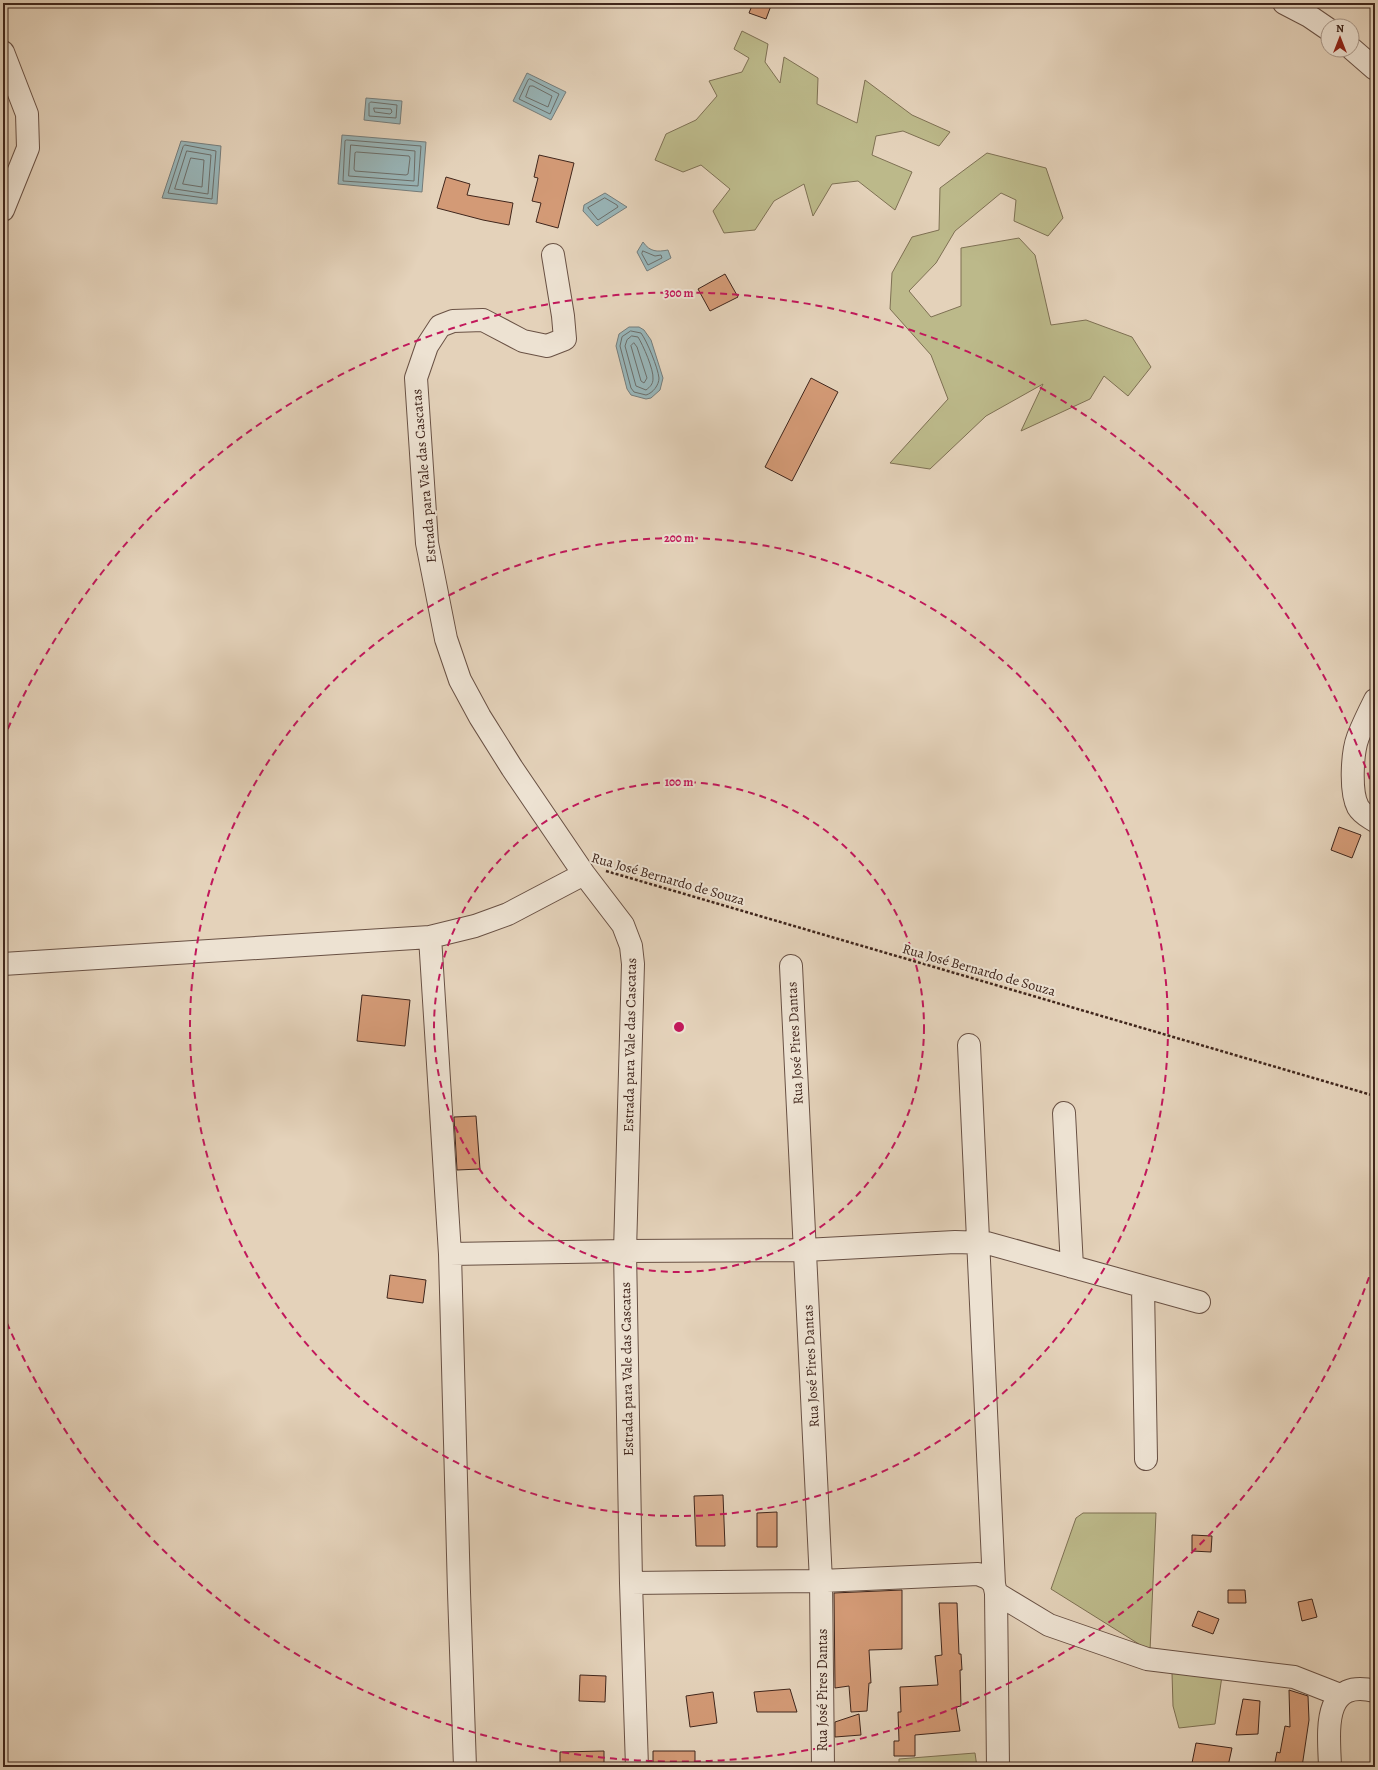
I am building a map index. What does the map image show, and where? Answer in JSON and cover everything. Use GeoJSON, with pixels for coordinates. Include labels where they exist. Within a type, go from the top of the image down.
{"type":"FeatureCollection","features":[{"type":"Feature","properties":{"kind":"street"},"geometry":{"type":"LineString","coordinates":[[1284,3],[1320,24]]}},
{"type":"Feature","properties":{"kind":"street"},"geometry":{"type":"LineString","coordinates":[[3,52],[27,114],[28,148],[3,210]]}},
{"type":"Feature","properties":{"kind":"street"},"geometry":{"type":"LineString","coordinates":[[1360,56],[1375,69]]}},
{"type":"Feature","properties":{"kind":"street","name":"Estrada para Vale das Cascatas"},"geometry":{"type":"LineString","coordinates":[[553,255],[563,316],[565,339],[547,346],[523,341],[483,320],[453,322],[440,326],[427,346],[416,378],[428,543],[446,639],[460,680],[480,717],[512,768],[580,868],[623,925],[631,946],[633,964],[625,1251],[631,1583],[637,1767]]}},
{"type":"Feature","properties":{"kind":"street"},"geometry":{"type":"LineString","coordinates":[[1375,700],[1358,737],[1353,756],[1353,776],[1358,807],[1366,816],[1375,821]]}},
{"type":"Feature","properties":{"kind":"street"},"geometry":{"type":"LineString","coordinates":[[3,964],[430,937],[475,926],[508,914],[580,868]]}},
{"type":"Feature","properties":{"kind":"street"},"geometry":{"type":"LineString","coordinates":[[430,937],[450,1254],[465,1767]]}},
{"type":"Feature","properties":{"kind":"street","name":"Rua José Pires Dantas"},"geometry":{"type":"LineString","coordinates":[[791,966],[821,1581],[823,1767]]}},
{"type":"Feature","properties":{"kind":"street"},"geometry":{"type":"LineString","coordinates":[[969,1045],[995,1589],[998,1767]]}},
{"type":"Feature","properties":{"kind":"street"},"geometry":{"type":"LineString","coordinates":[[1064,1113],[1072,1267]]}},
{"type":"Feature","properties":{"kind":"street"},"geometry":{"type":"LineString","coordinates":[[450,1254],[805,1250],[955,1242],[986,1243],[1199,1302]]}},
{"type":"Feature","properties":{"kind":"street"},"geometry":{"type":"LineString","coordinates":[[1143,1287],[1146,1459]]}},
{"type":"Feature","properties":{"kind":"street"},"geometry":{"type":"LineString","coordinates":[[631,1583],[821,1581],[978,1574],[988,1578],[995,1589],[1049,1625],[1147,1659],[1294,1677],[1340,1696]]}},
{"type":"Feature","properties":{"kind":"street"},"geometry":{"type":"LineString","coordinates":[[1330,1767],[1329,1722],[1332,1707],[1340,1696],[1352,1689],[1367,1689],[1375,1691]]}},
{"type":"Feature","properties":{"kind":"path","name":"Rua José Bernardo de Souza"},"geometry":{"type":"LineString","coordinates":[[580,868],[1375,1096]]}},
{"type":"Feature","properties":{"kind":"shaded area"},"geometry":{"type":"Polygon","coordinates":[[[742,31],[768,44],[765,62],[780,83],[784,57],[818,78],[817,104],[857,123],[865,80],[912,115],[950,132],[939,146],[903,131],[876,136],[872,155],[912,172],[895,210],[858,181],[832,184],[813,216],[804,184],[774,201],[755,230],[724,233],[713,211],[730,189],[701,165],[683,172],[655,160],[666,134],[696,120],[717,96],[709,81],[742,72],[749,58],[734,49],[742,31]]]}},
{"type":"Feature","properties":{"kind":"shaded area"},"geometry":{"type":"Polygon","coordinates":[[[987,153],[1046,168],[1063,218],[1048,236],[1014,221],[1016,200],[1001,193],[955,231],[936,263],[909,291],[931,317],[961,306],[961,248],[1019,238],[1035,255],[1051,325],[1086,320],[1132,337],[1151,367],[1128,396],[1104,376],[1090,399],[1021,431],[1043,384],[986,416],[930,469],[890,463],[948,399],[931,355],[890,309],[892,273],[912,237],[939,230],[940,188],[987,153]]]}},
{"type":"Feature","properties":{"kind":"shaded area"},"geometry":{"type":"Polygon","coordinates":[[[1083,1513],[1156,1513],[1150,1651],[1051,1589],[1076,1518],[1083,1513]]]}},
{"type":"Feature","properties":{"kind":"shaded area"},"geometry":{"type":"Polygon","coordinates":[[[1172,1673],[1222,1676],[1215,1724],[1179,1728],[1173,1706],[1172,1673]]]}},
{"type":"Feature","properties":{"kind":"shaded area"},"geometry":{"type":"Polygon","coordinates":[[[975,1753],[977,1767],[899,1767],[899,1759],[975,1753]]]}},
{"type":"Feature","properties":{"kind":"water"},"geometry":{"type":"Polygon","coordinates":[[[527,73],[566,92],[551,120],[513,101],[527,73]]]}},
{"type":"Feature","properties":{"kind":"water"},"geometry":{"type":"Polygon","coordinates":[[[366,98],[402,101],[400,124],[364,120],[366,98]]]}},
{"type":"Feature","properties":{"kind":"water"},"geometry":{"type":"Polygon","coordinates":[[[342,135],[426,142],[422,192],[338,184],[342,135]]]}},
{"type":"Feature","properties":{"kind":"water"},"geometry":{"type":"Polygon","coordinates":[[[181,141],[221,146],[217,204],[162,198],[181,141]]]}},
{"type":"Feature","properties":{"kind":"water"},"geometry":{"type":"Polygon","coordinates":[[[605,193],[627,207],[597,226],[583,211],[584,205],[605,193]]]}},
{"type":"Feature","properties":{"kind":"water"},"geometry":{"type":"Polygon","coordinates":[[[643,242],[648,248],[654,250],[668,250],[671,258],[647,271],[637,252],[643,242]]]}},
{"type":"Feature","properties":{"kind":"water"},"geometry":{"type":"Polygon","coordinates":[[[629,327],[639,327],[644,330],[651,340],[663,378],[660,390],[651,398],[646,399],[631,395],[627,389],[616,346],[619,334],[629,327]]]}},
{"type":"Feature","properties":{"kind":"building"},"geometry":{"type":"Polygon","coordinates":[[[753,3],[772,3],[766,19],[749,13],[753,3]]]}},
{"type":"Feature","properties":{"kind":"building"},"geometry":{"type":"Polygon","coordinates":[[[539,155],[574,163],[558,228],[536,222],[541,203],[532,201],[538,178],[534,177],[539,155]]]}},
{"type":"Feature","properties":{"kind":"building"},"geometry":{"type":"Polygon","coordinates":[[[446,177],[470,184],[467,195],[513,203],[509,225],[437,208],[446,177]]]}},
{"type":"Feature","properties":{"kind":"building"},"geometry":{"type":"Polygon","coordinates":[[[725,274],[738,297],[710,311],[698,289],[725,274]]]}},
{"type":"Feature","properties":{"kind":"building"},"geometry":{"type":"Polygon","coordinates":[[[811,378],[838,392],[792,481],[765,467],[811,378]]]}},
{"type":"Feature","properties":{"kind":"building"},"geometry":{"type":"Polygon","coordinates":[[[1339,827],[1361,835],[1352,858],[1331,850],[1339,827]]]}},
{"type":"Feature","properties":{"kind":"building"},"geometry":{"type":"Polygon","coordinates":[[[362,995],[410,1000],[405,1046],[357,1041],[362,995]]]}},
{"type":"Feature","properties":{"kind":"building"},"geometry":{"type":"Polygon","coordinates":[[[476,1116],[480,1169],[457,1170],[454,1117],[476,1116]]]}},
{"type":"Feature","properties":{"kind":"building"},"geometry":{"type":"Polygon","coordinates":[[[390,1275],[426,1280],[423,1303],[387,1298],[390,1275]]]}},
{"type":"Feature","properties":{"kind":"building"},"geometry":{"type":"Polygon","coordinates":[[[723,1495],[725,1546],[696,1546],[694,1496],[723,1495]]]}},
{"type":"Feature","properties":{"kind":"building"},"geometry":{"type":"Polygon","coordinates":[[[777,1512],[777,1547],[757,1547],[757,1513],[777,1512]]]}},
{"type":"Feature","properties":{"kind":"building"},"geometry":{"type":"Polygon","coordinates":[[[1192,1535],[1212,1536],[1211,1552],[1192,1551],[1192,1535]]]}},
{"type":"Feature","properties":{"kind":"building"},"geometry":{"type":"Polygon","coordinates":[[[902,1590],[902,1649],[869,1650],[871,1683],[869,1683],[867,1711],[851,1712],[849,1686],[835,1688],[834,1593],[902,1590]]]}},
{"type":"Feature","properties":{"kind":"building"},"geometry":{"type":"Polygon","coordinates":[[[1228,1590],[1245,1590],[1246,1603],[1228,1603],[1228,1590]]]}},
{"type":"Feature","properties":{"kind":"building"},"geometry":{"type":"Polygon","coordinates":[[[1312,1599],[1317,1617],[1302,1621],[1298,1602],[1312,1599]]]}},
{"type":"Feature","properties":{"kind":"building"},"geometry":{"type":"Polygon","coordinates":[[[939,1603],[957,1603],[959,1654],[961,1654],[962,1670],[960,1670],[961,1706],[956,1707],[960,1731],[915,1735],[915,1756],[894,1756],[894,1741],[899,1741],[898,1712],[901,1712],[900,1687],[938,1685],[935,1656],[942,1655],[939,1603]]]}},
{"type":"Feature","properties":{"kind":"building"},"geometry":{"type":"Polygon","coordinates":[[[1198,1611],[1219,1619],[1213,1634],[1192,1626],[1198,1611]]]}},
{"type":"Feature","properties":{"kind":"building"},"geometry":{"type":"Polygon","coordinates":[[[580,1675],[606,1676],[605,1702],[579,1701],[580,1675]]]}},
{"type":"Feature","properties":{"kind":"building"},"geometry":{"type":"Polygon","coordinates":[[[790,1689],[797,1712],[757,1712],[754,1692],[790,1689]]]}},
{"type":"Feature","properties":{"kind":"building"},"geometry":{"type":"Polygon","coordinates":[[[1289,1690],[1308,1696],[1309,1720],[1302,1767],[1274,1767],[1277,1752],[1280,1753],[1285,1726],[1290,1727],[1289,1690]]]}},
{"type":"Feature","properties":{"kind":"building"},"geometry":{"type":"Polygon","coordinates":[[[713,1692],[717,1723],[690,1727],[686,1696],[713,1692]]]}},
{"type":"Feature","properties":{"kind":"building"},"geometry":{"type":"Polygon","coordinates":[[[1243,1699],[1260,1701],[1258,1734],[1236,1735],[1243,1699]]]}},
{"type":"Feature","properties":{"kind":"building"},"geometry":{"type":"Polygon","coordinates":[[[859,1714],[861,1735],[835,1737],[835,1722],[859,1714]]]}},
{"type":"Feature","properties":{"kind":"building"},"geometry":{"type":"Polygon","coordinates":[[[1196,1743],[1232,1748],[1228,1766],[1192,1763],[1196,1743]]]}},
{"type":"Feature","properties":{"kind":"building"},"geometry":{"type":"Polygon","coordinates":[[[604,1751],[604,1764],[560,1766],[560,1752],[604,1751]]]}},
{"type":"Feature","properties":{"kind":"building"},"geometry":{"type":"Polygon","coordinates":[[[653,1751],[695,1751],[695,1767],[653,1767],[653,1751]]]}}]}
